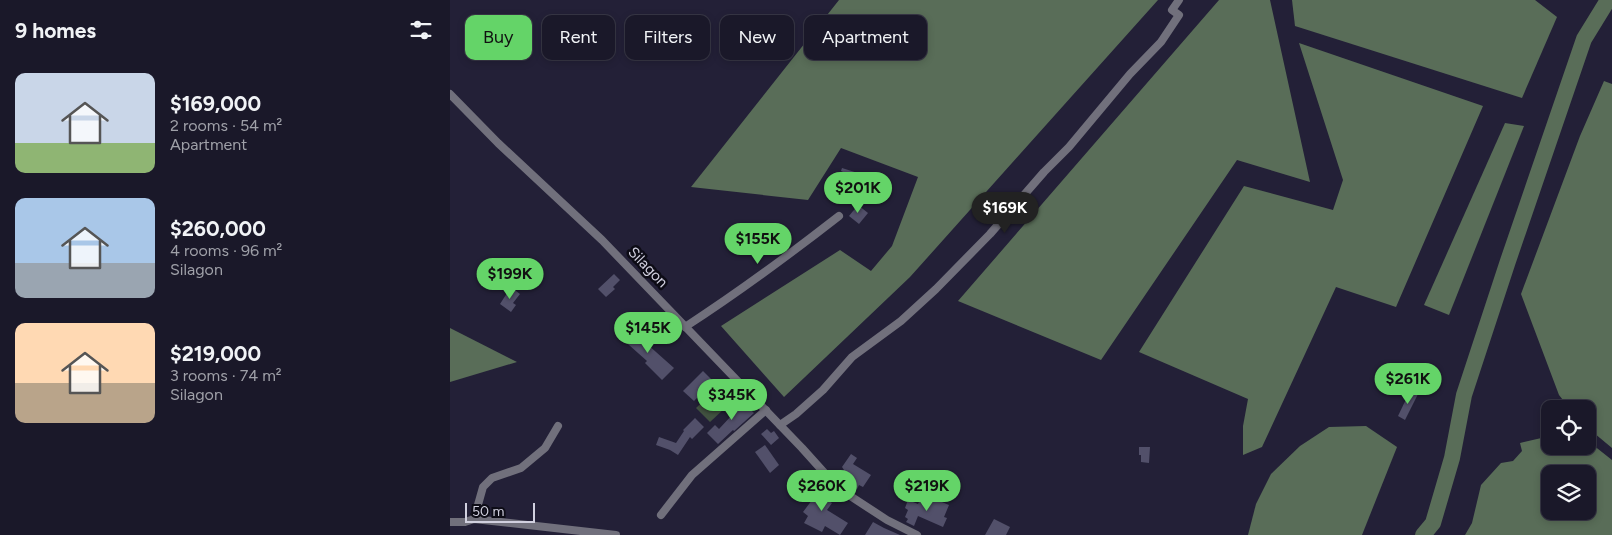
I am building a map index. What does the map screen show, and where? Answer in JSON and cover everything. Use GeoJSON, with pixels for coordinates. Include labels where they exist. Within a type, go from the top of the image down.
{"type":"FeatureCollection","features":[{"type":"Feature","properties":{"kind":"street"},"geometry":{"type":"LineString","coordinates":[[780,425],[796,414],[823,390],[852,357],[901,321],[936,289],[990,234],[1044,172],[1070,147],[1130,74],[1161,42],[1179,15],[1172,10],[1179,0]]}},
{"type":"Feature","properties":{"kind":"street","name":"Silagon"},"geometry":{"type":"LineString","coordinates":[[450,94],[602,240],[766,410],[838,488],[911,534]]}},
{"type":"Feature","properties":{"kind":"street"},"geometry":{"type":"LineString","coordinates":[[685,327],[787,257],[839,216]]}},
{"type":"Feature","properties":{"kind":"street"},"geometry":{"type":"LineString","coordinates":[[661,514],[692,476],[766,410]]}},
{"type":"Feature","properties":{"kind":"street"},"geometry":{"type":"LineString","coordinates":[[474,519],[483,487],[492,478],[521,468],[545,448],[558,426]]}},
{"type":"Feature","properties":{"kind":"street"},"geometry":{"type":"LineString","coordinates":[[450,522],[465,522],[474,519],[616,535]]}},
{"type":"Feature","properties":{"kind":"shaded area"},"geometry":{"type":"Polygon","coordinates":[[[839,0],[1158,0],[910,277],[784,397],[721,326],[840,250],[871,271],[892,246],[918,177],[841,148],[808,200],[691,187],[792,60],[794,60],[794,57],[804,44],[804,60],[927,60],[927,15],[827,15],[839,0]]]}},
{"type":"Feature","properties":{"kind":"shaded area"},"geometry":{"type":"Polygon","coordinates":[[[1219,0],[1270,0],[1310,182],[1237,160],[1101,360],[958,301],[1219,0]]]}},
{"type":"Feature","properties":{"kind":"shaded area"},"geometry":{"type":"Polygon","coordinates":[[[1292,0],[1535,0],[1557,17],[1522,98],[1295,26],[1292,0]]]}},
{"type":"Feature","properties":{"kind":"shaded area"},"geometry":{"type":"Polygon","coordinates":[[[1299,43],[1483,106],[1396,307],[1336,287],[1262,447],[1243,455],[1243,426],[1248,399],[1139,352],[1244,186],[1333,210],[1343,180],[1299,43]]]}},
{"type":"Feature","properties":{"kind":"shaded area"},"geometry":{"type":"Polygon","coordinates":[[[1604,81],[1612,84],[1612,448],[1596,435],[1596,400],[1563,400],[1559,395],[1521,294],[1580,136],[1604,81]]]}},
{"type":"Feature","properties":{"kind":"shaded area"},"geometry":{"type":"Polygon","coordinates":[[[1505,123],[1524,126],[1449,315],[1424,305],[1505,123]]]}},
{"type":"Feature","properties":{"kind":"shaded area"},"geometry":{"type":"Polygon","coordinates":[[[450,328],[517,362],[450,382],[450,328]]]}},
{"type":"Feature","properties":{"kind":"shaded area"},"geometry":{"type":"Polygon","coordinates":[[[725,381],[739,395],[710,422],[696,408],[725,381]]]}},
{"type":"Feature","properties":{"kind":"shaded area"},"geometry":{"type":"Polygon","coordinates":[[[1366,426],[1397,447],[1362,535],[1248,535],[1256,504],[1271,474],[1300,446],[1329,427],[1366,426]]]}},
{"type":"Feature","properties":{"kind":"shaded area"},"geometry":{"type":"Polygon","coordinates":[[[1541,438],[1541,455],[1596,455],[1596,447],[1612,460],[1612,535],[1465,535],[1472,523],[1481,485],[1501,463],[1513,461],[1522,451],[1520,443],[1541,438]]]}},
{"type":"Feature","properties":{"kind":"building"},"geometry":{"type":"Polygon","coordinates":[[[842,168],[864,175],[878,184],[866,200],[860,196],[867,186],[849,176],[847,184],[840,182],[843,172],[841,171],[842,168]]]}},
{"type":"Feature","properties":{"kind":"building"},"geometry":{"type":"Polygon","coordinates":[[[858,205],[868,213],[859,224],[849,216],[858,205]]]}},
{"type":"Feature","properties":{"kind":"building"},"geometry":{"type":"Polygon","coordinates":[[[614,274],[620,280],[613,287],[615,289],[606,297],[598,289],[614,274]]]}},
{"type":"Feature","properties":{"kind":"building"},"geometry":{"type":"Polygon","coordinates":[[[511,287],[520,294],[513,303],[516,305],[511,312],[500,304],[511,287]]]}},
{"type":"Feature","properties":{"kind":"building"},"geometry":{"type":"Polygon","coordinates":[[[629,328],[674,368],[662,380],[645,363],[647,361],[620,337],[629,328]]]}},
{"type":"Feature","properties":{"kind":"building"},"geometry":{"type":"Polygon","coordinates":[[[703,371],[713,381],[694,401],[683,391],[703,371]]]}},
{"type":"Feature","properties":{"kind":"building"},"geometry":{"type":"Polygon","coordinates":[[[1410,391],[1418,394],[1405,420],[1398,416],[1410,391]]]}},
{"type":"Feature","properties":{"kind":"building"},"geometry":{"type":"Polygon","coordinates":[[[739,398],[754,413],[718,444],[707,433],[715,425],[719,429],[733,414],[728,408],[739,398]]]}},
{"type":"Feature","properties":{"kind":"building"},"geometry":{"type":"Polygon","coordinates":[[[695,418],[704,427],[692,439],[690,437],[678,455],[656,445],[659,437],[676,443],[683,430],[695,418]]]}},
{"type":"Feature","properties":{"kind":"building"},"geometry":{"type":"Polygon","coordinates":[[[767,429],[771,433],[774,431],[779,438],[771,445],[761,434],[767,429]]]}},
{"type":"Feature","properties":{"kind":"building"},"geometry":{"type":"Polygon","coordinates":[[[765,445],[779,465],[770,473],[755,452],[765,445]]]}},
{"type":"Feature","properties":{"kind":"building"},"geometry":{"type":"Polygon","coordinates":[[[1139,447],[1150,447],[1149,463],[1141,462],[1139,447]]]}},
{"type":"Feature","properties":{"kind":"building"},"geometry":{"type":"Polygon","coordinates":[[[851,454],[857,458],[853,464],[871,475],[863,487],[859,485],[857,489],[840,475],[844,470],[842,467],[851,454]]]}},
{"type":"Feature","properties":{"kind":"building"},"geometry":{"type":"Polygon","coordinates":[[[817,481],[825,488],[820,495],[832,503],[827,510],[848,523],[840,535],[825,526],[822,532],[804,523],[808,516],[803,512],[812,500],[806,495],[817,481]]]}},
{"type":"Feature","properties":{"kind":"building"},"geometry":{"type":"Polygon","coordinates":[[[930,497],[949,505],[944,517],[947,518],[943,527],[918,516],[914,526],[906,522],[908,519],[905,517],[908,510],[905,508],[908,500],[918,504],[920,500],[928,503],[930,497]]]}},
{"type":"Feature","properties":{"kind":"building"},"geometry":{"type":"Polygon","coordinates":[[[994,519],[1010,527],[1006,535],[985,535],[994,519]]]}},
{"type":"Feature","properties":{"kind":"building"},"geometry":{"type":"Polygon","coordinates":[[[873,522],[884,528],[900,535],[865,535],[873,522]]]}},
{"type":"Feature","properties":{"kind":"waterway"},"geometry":{"type":"LineString","coordinates":[[1423,535],[1433,523],[1452,458],[1464,395],[1584,39],[1608,0]]}}]}
